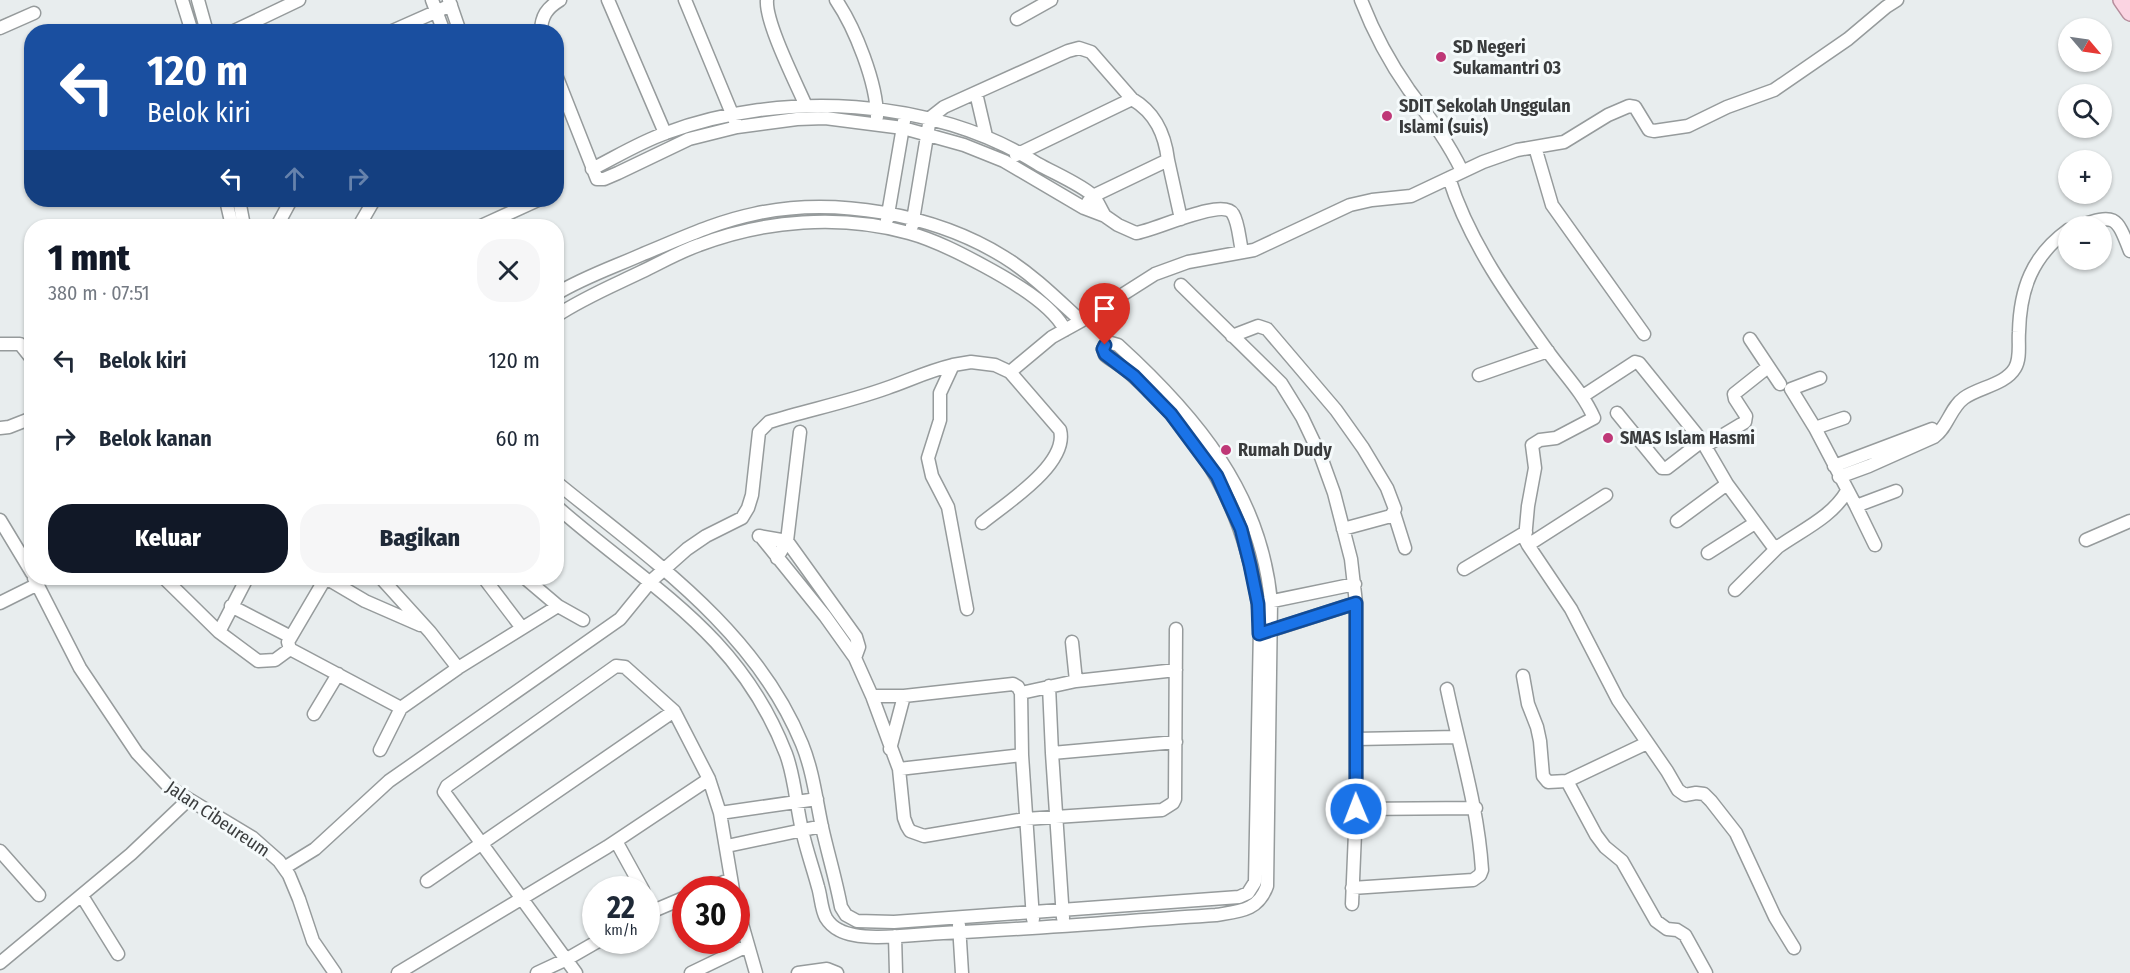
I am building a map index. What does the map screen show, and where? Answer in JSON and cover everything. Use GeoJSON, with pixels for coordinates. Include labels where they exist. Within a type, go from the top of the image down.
{"type":"FeatureCollection","features":[{"type":"Feature","properties":{"kind":"main road"},"geometry":{"type":"LineString","coordinates":[[2121,0],[2130,13]]}},
{"type":"Feature","properties":{"kind":"street"},"geometry":{"type":"LineString","coordinates":[[182,0],[189,24]]}},
{"type":"Feature","properties":{"kind":"street"},"geometry":{"type":"LineString","coordinates":[[198,0],[205,24]]}},
{"type":"Feature","properties":{"kind":"street"},"geometry":{"type":"LineString","coordinates":[[249,24],[299,0]]}},
{"type":"Feature","properties":{"kind":"street"},"geometry":{"type":"LineString","coordinates":[[542,24],[545,11],[560,0]]}},
{"type":"Feature","properties":{"kind":"street"},"geometry":{"type":"LineString","coordinates":[[608,0],[665,133]]}},
{"type":"Feature","properties":{"kind":"street"},"geometry":{"type":"LineString","coordinates":[[685,0],[735,121]]}},
{"type":"Feature","properties":{"kind":"street"},"geometry":{"type":"LineString","coordinates":[[767,0],[766,7],[772,24],[806,106]]}},
{"type":"Feature","properties":{"kind":"street"},"geometry":{"type":"LineString","coordinates":[[836,0],[863,56],[874,86],[877,124]]}},
{"type":"Feature","properties":{"kind":"street"},"geometry":{"type":"LineString","coordinates":[[1017,19],[1051,0]]}},
{"type":"Feature","properties":{"kind":"street"},"geometry":{"type":"LineString","coordinates":[[1361,0],[1384,49],[1408,88],[1437,127],[1462,171]]}},
{"type":"Feature","properties":{"kind":"street"},"geometry":{"type":"LineString","coordinates":[[1062,325],[1081,321],[1155,274],[1188,262],[1254,250],[1350,205],[1411,196],[1462,171],[1517,150],[1564,142],[1608,115],[1629,106],[1635,107],[1649,130],[1688,126],[1727,107],[1764,95],[1784,84],[1848,39],[1897,0]]}},
{"type":"Feature","properties":{"kind":"street"},"geometry":{"type":"LineString","coordinates":[[404,24],[434,6],[450,3],[457,24]]}},
{"type":"Feature","properties":{"kind":"street"},"geometry":{"type":"LineString","coordinates":[[434,6],[441,24]]}},
{"type":"Feature","properties":{"kind":"street"},"geometry":{"type":"LineString","coordinates":[[0,28],[34,13]]}},
{"type":"Feature","properties":{"kind":"street"},"geometry":{"type":"LineString","coordinates":[[911,233],[930,118],[944,106],[1079,48],[1091,52],[1132,99],[1146,109],[1157,122],[1166,140],[1181,219]]}},
{"type":"Feature","properties":{"kind":"street"},"geometry":{"type":"LineString","coordinates":[[976,93],[986,136]]}},
{"type":"Feature","properties":{"kind":"street"},"geometry":{"type":"LineString","coordinates":[[564,96],[596,178],[604,179],[689,139],[735,121],[825,118],[877,124],[928,134],[1004,161],[1084,208],[1105,216],[1136,233],[1211,209],[1227,209],[1235,217],[1241,246]]}},
{"type":"Feature","properties":{"kind":"street"},"geometry":{"type":"LineString","coordinates":[[1004,161],[1132,99]]}},
{"type":"Feature","properties":{"kind":"street"},"geometry":{"type":"LineString","coordinates":[[592,169],[665,133],[806,106],[877,110],[930,118],[986,136],[1021,153],[1093,196],[1105,216]]}},
{"type":"Feature","properties":{"kind":"street"},"geometry":{"type":"LineString","coordinates":[[886,227],[905,114]]}},
{"type":"Feature","properties":{"kind":"street"},"geometry":{"type":"LineString","coordinates":[[1535,147],[1552,205],[1644,334]]}},
{"type":"Feature","properties":{"kind":"street"},"geometry":{"type":"LineString","coordinates":[[1084,208],[1093,196],[1168,160]]}},
{"type":"Feature","properties":{"kind":"street"},"geometry":{"type":"LineString","coordinates":[[1449,177],[1463,217],[1479,247],[1548,351],[1583,396],[1594,418],[1556,438],[1540,440],[1532,446],[1535,468],[1529,495],[1527,539],[1571,609],[1614,693],[1681,794],[1704,794],[1736,832],[1775,917],[1794,948]]}},
{"type":"Feature","properties":{"kind":"street"},"geometry":{"type":"LineString","coordinates":[[494,219],[517,207]]}},
{"type":"Feature","properties":{"kind":"street"},"geometry":{"type":"LineString","coordinates":[[564,290],[603,270],[710,226],[755,214],[822,207],[888,213],[913,218],[963,236],[1004,257],[1051,292],[1081,321]]}},
{"type":"Feature","properties":{"kind":"street"},"geometry":{"type":"LineString","coordinates":[[2112,220],[2121,226],[2130,251]]}},
{"type":"Feature","properties":{"kind":"street"},"geometry":{"type":"LineString","coordinates":[[564,311],[697,245],[764,226],[814,222],[886,227],[911,233],[999,274],[1048,309],[1062,325]]}},
{"type":"Feature","properties":{"kind":"street"},"geometry":{"type":"LineString","coordinates":[[1837,471],[1869,466],[1934,437],[1942,431],[1964,398],[2012,373],[2018,359],[2019,318],[2028,280],[2037,261],[2058,238]]}},
{"type":"Feature","properties":{"kind":"street"},"geometry":{"type":"LineString","coordinates":[[1181,285],[1281,383],[1321,457],[1334,493],[1351,560],[1356,603],[1356,809],[1353,904]]}},
{"type":"Feature","properties":{"kind":"street"},"geometry":{"type":"LineString","coordinates":[[1010,372],[1062,325],[1070,311]]}},
{"type":"Feature","properties":{"kind":"street"},"geometry":{"type":"LineString","coordinates":[[1232,336],[1258,326],[1267,329],[1335,410],[1363,448],[1387,488],[1394,505],[1394,513],[1405,548]]}},
{"type":"Feature","properties":{"kind":"street"},"geometry":{"type":"LineString","coordinates":[[1750,339],[1780,384]]}},
{"type":"Feature","properties":{"kind":"street"},"geometry":{"type":"LineString","coordinates":[[564,489],[707,607],[731,632],[766,676],[803,745],[814,783],[841,907],[849,918],[861,921],[894,922],[1244,896],[1255,882],[1266,632],[1271,602],[1269,577],[1250,514],[1225,466],[1191,418],[1155,379],[1118,345],[1112,343],[1105,345],[1103,349],[1105,354],[1134,376],[1171,414],[1217,476],[1241,529],[1255,583],[1266,632],[1267,886],[1261,899],[1251,908],[1216,915],[959,933],[895,936],[849,934],[835,928],[824,916],[819,889],[802,831],[787,757],[776,729],[750,683],[722,647],[691,616],[651,581],[564,512]]}},
{"type":"Feature","properties":{"kind":"street"},"geometry":{"type":"LineString","coordinates":[[0,345],[20,344],[24,349]]}},
{"type":"Feature","properties":{"kind":"street"},"geometry":{"type":"LineString","coordinates":[[1479,375],[1548,351]]}},
{"type":"Feature","properties":{"kind":"street"},"geometry":{"type":"LineString","coordinates":[[284,868],[315,849],[390,781],[620,619],[662,569],[706,536],[743,516],[753,495],[759,432],[769,422],[886,388],[928,370],[971,362],[995,365],[1010,372],[1060,430],[1062,440],[1050,465],[982,523]]}},
{"type":"Feature","properties":{"kind":"street"},"geometry":{"type":"LineString","coordinates":[[1583,396],[1637,362],[1704,444],[1727,484],[1755,523],[1772,545],[1778,547]]}},
{"type":"Feature","properties":{"kind":"street"},"geometry":{"type":"LineString","coordinates":[[953,365],[940,393],[940,420],[928,458],[932,476],[948,507],[967,609]]}},
{"type":"Feature","properties":{"kind":"street"},"geometry":{"type":"LineString","coordinates":[[1617,413],[1662,468],[1667,468],[1704,444],[1745,422],[1746,416],[1734,394],[1768,367]]}},
{"type":"Feature","properties":{"kind":"street"},"geometry":{"type":"LineString","coordinates":[[1820,378],[1791,389],[1815,428],[1875,545]]}},
{"type":"Feature","properties":{"kind":"street"},"geometry":{"type":"LineString","coordinates":[[1815,428],[1844,418]]}},
{"type":"Feature","properties":{"kind":"street"},"geometry":{"type":"LineString","coordinates":[[0,428],[24,421]]}},
{"type":"Feature","properties":{"kind":"street"},"geometry":{"type":"LineString","coordinates":[[1837,471],[1932,429]]}},
{"type":"Feature","properties":{"kind":"street"},"geometry":{"type":"LineString","coordinates":[[777,558],[788,541],[800,432]]}},
{"type":"Feature","properties":{"kind":"street"},"geometry":{"type":"LineString","coordinates":[[1677,521],[1727,484]]}},
{"type":"Feature","properties":{"kind":"street"},"geometry":{"type":"LineString","coordinates":[[1735,590],[1778,547],[1809,528],[1836,506],[1847,491]]}},
{"type":"Feature","properties":{"kind":"street"},"geometry":{"type":"LineString","coordinates":[[1856,506],[1896,491]]}},
{"type":"Feature","properties":{"kind":"street"},"geometry":{"type":"LineString","coordinates":[[1464,569],[1527,539],[1606,495]]}},
{"type":"Feature","properties":{"kind":"street"},"geometry":{"type":"LineString","coordinates":[[1343,529],[1388,518],[1394,513]]}},
{"type":"Feature","properties":{"kind":"street"},"geometry":{"type":"LineString","coordinates":[[0,520],[24,560]]}},
{"type":"Feature","properties":{"kind":"street"},"geometry":{"type":"LineString","coordinates":[[2086,540],[2130,521]]}},
{"type":"Feature","properties":{"kind":"street"},"geometry":{"type":"LineString","coordinates":[[1708,553],[1755,523]]}},
{"type":"Feature","properties":{"kind":"street"},"geometry":{"type":"LineString","coordinates":[[855,658],[859,647],[856,637],[788,541],[758,536],[846,643],[855,658],[872,696],[899,769],[904,818],[910,831],[924,836],[1025,819],[1162,810],[1168,807],[1174,799],[1176,629]]}},
{"type":"Feature","properties":{"kind":"street"},"geometry":{"type":"LineString","coordinates":[[1258,604],[1355,584]]}},
{"type":"Feature","properties":{"kind":"street"},"geometry":{"type":"LineString","coordinates":[[0,603],[29,585]]}},
{"type":"Feature","properties":{"kind":"street","name":"Jalan Cibeureum"},"geometry":{"type":"LineString","coordinates":[[38,585],[80,668],[137,753],[170,788],[253,838],[279,861],[299,899],[313,941],[335,973]]}},
{"type":"Feature","properties":{"kind":"street"},"geometry":{"type":"LineString","coordinates":[[171,585],[219,632],[258,661],[263,662],[275,660],[291,643],[322,585]]}},
{"type":"Feature","properties":{"kind":"street"},"geometry":{"type":"LineString","coordinates":[[219,632],[243,585]]}},
{"type":"Feature","properties":{"kind":"street"},"geometry":{"type":"LineString","coordinates":[[338,585],[365,601],[424,626]]}},
{"type":"Feature","properties":{"kind":"street"},"geometry":{"type":"LineString","coordinates":[[387,585],[458,668]]}},
{"type":"Feature","properties":{"kind":"street"},"geometry":{"type":"LineString","coordinates":[[489,585],[522,628]]}},
{"type":"Feature","properties":{"kind":"street"},"geometry":{"type":"LineString","coordinates":[[533,585],[558,606],[582,620]]}},
{"type":"Feature","properties":{"kind":"street"},"geometry":{"type":"LineString","coordinates":[[810,598],[822,588]]}},
{"type":"Feature","properties":{"kind":"street"},"geometry":{"type":"LineString","coordinates":[[1266,632],[1356,603]]}},
{"type":"Feature","properties":{"kind":"street"},"geometry":{"type":"LineString","coordinates":[[231,606],[338,674],[400,708]]}},
{"type":"Feature","properties":{"kind":"street"},"geometry":{"type":"LineString","coordinates":[[380,750],[400,708],[458,668],[558,606]]}},
{"type":"Feature","properties":{"kind":"street"},"geometry":{"type":"LineString","coordinates":[[1072,642],[1076,681]]}},
{"type":"Feature","properties":{"kind":"street"},"geometry":{"type":"LineString","coordinates":[[576,973],[523,898],[444,794],[447,786],[616,666],[625,667],[674,711],[709,779],[720,813],[731,876]]}},
{"type":"Feature","properties":{"kind":"street"},"geometry":{"type":"LineString","coordinates":[[1021,693],[1076,681],[1176,670]]}},
{"type":"Feature","properties":{"kind":"street"},"geometry":{"type":"LineString","coordinates":[[314,714],[338,674]]}},
{"type":"Feature","properties":{"kind":"street"},"geometry":{"type":"LineString","coordinates":[[1523,676],[1528,704],[1540,741],[1543,776],[1548,782],[1567,781],[1647,743]]}},
{"type":"Feature","properties":{"kind":"street"},"geometry":{"type":"LineString","coordinates":[[872,696],[904,696],[1013,684],[1018,687],[1021,693],[1025,819],[1034,927]]}},
{"type":"Feature","properties":{"kind":"street"},"geometry":{"type":"LineString","coordinates":[[1049,686],[1064,925]]}},
{"type":"Feature","properties":{"kind":"street"},"geometry":{"type":"LineString","coordinates":[[1352,888],[1477,879],[1482,870],[1476,808],[1447,689]]}},
{"type":"Feature","properties":{"kind":"street"},"geometry":{"type":"LineString","coordinates":[[890,749],[904,696]]}},
{"type":"Feature","properties":{"kind":"street"},"geometry":{"type":"LineString","coordinates":[[427,881],[674,711]]}},
{"type":"Feature","properties":{"kind":"street"},"geometry":{"type":"LineString","coordinates":[[1356,739],[1457,737]]}},
{"type":"Feature","properties":{"kind":"street"},"geometry":{"type":"LineString","coordinates":[[1052,753],[1176,742]]}},
{"type":"Feature","properties":{"kind":"street"},"geometry":{"type":"LineString","coordinates":[[899,769],[1022,755]]}},
{"type":"Feature","properties":{"kind":"street"},"geometry":{"type":"LineString","coordinates":[[398,973],[616,841],[709,779]]}},
{"type":"Feature","properties":{"kind":"street"},"geometry":{"type":"LineString","coordinates":[[1567,781],[1596,836],[1622,861],[1656,921],[1667,929],[1677,930],[1685,935],[1706,973]]}},
{"type":"Feature","properties":{"kind":"street"},"geometry":{"type":"LineString","coordinates":[[720,813],[817,799]]}},
{"type":"Feature","properties":{"kind":"street"},"geometry":{"type":"LineString","coordinates":[[0,963],[131,854],[188,800]]}},
{"type":"Feature","properties":{"kind":"street"},"geometry":{"type":"LineString","coordinates":[[1356,809],[1476,808]]}},
{"type":"Feature","properties":{"kind":"street"},"geometry":{"type":"LineString","coordinates":[[727,846],[822,826]]}},
{"type":"Feature","properties":{"kind":"street"},"geometry":{"type":"LineString","coordinates":[[616,841],[635,876]]}},
{"type":"Feature","properties":{"kind":"street"},"geometry":{"type":"LineString","coordinates":[[0,851],[39,895]]}},
{"type":"Feature","properties":{"kind":"street"},"geometry":{"type":"LineString","coordinates":[[82,896],[118,954]]}},
{"type":"Feature","properties":{"kind":"street"},"geometry":{"type":"LineString","coordinates":[[959,918],[962,973]]}},
{"type":"Feature","properties":{"kind":"street"},"geometry":{"type":"LineString","coordinates":[[895,936],[896,973]]}},
{"type":"Feature","properties":{"kind":"street"},"geometry":{"type":"LineString","coordinates":[[537,973],[582,951]]}},
{"type":"Feature","properties":{"kind":"street"},"geometry":{"type":"LineString","coordinates":[[691,973],[730,954]]}},
{"type":"Feature","properties":{"kind":"street"},"geometry":{"type":"LineString","coordinates":[[750,954],[756,973]]}},
{"type":"Feature","properties":{"kind":"street"},"geometry":{"type":"LineString","coordinates":[[798,973],[827,969],[837,973]]}},
{"type":"Feature","properties":{"kind":"place","name":"SD Negeri Sukamantri 03"},"geometry":{"type":"Point","coordinates":[1441,57]}},
{"type":"Feature","properties":{"kind":"place","name":"SDIT Sekolah Unggulan Islami (suis)"},"geometry":{"type":"Point","coordinates":[1387,116]}},
{"type":"Feature","properties":{"kind":"place","name":"SMAS Islam Hasmi"},"geometry":{"type":"Point","coordinates":[1608,438]}},
{"type":"Feature","properties":{"kind":"place","name":"Rumah Dudy"},"geometry":{"type":"Point","coordinates":[1226,450]}},
{"type":"Feature","properties":{"kind":"route"},"geometry":{"type":"LineString","coordinates":[[1105,345],[1103,352],[1134,376],[1171,414],[1217,476],[1229,498],[1241,529],[1255,583],[1259,634],[1356,603],[1356,809]]}}]}
